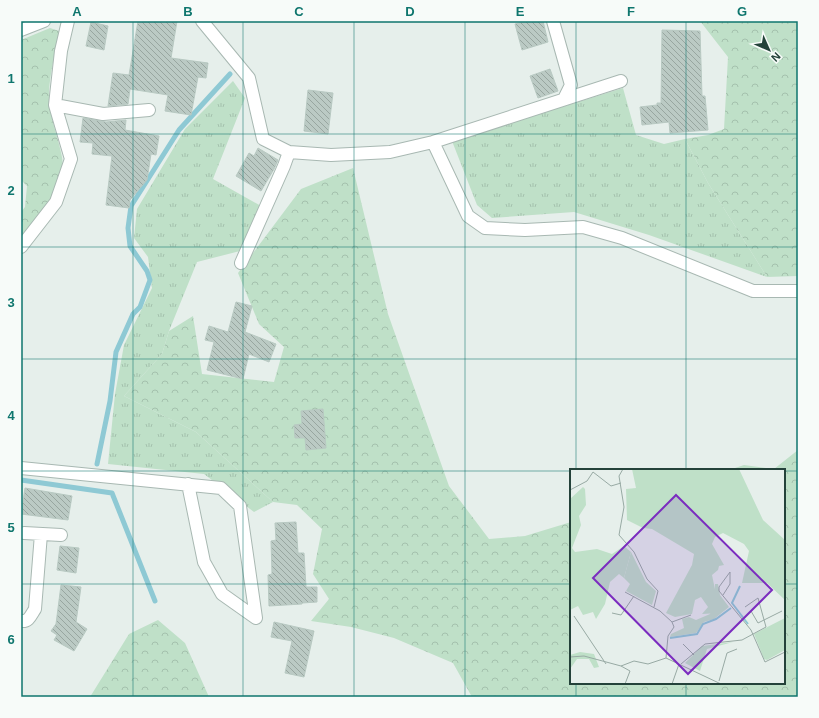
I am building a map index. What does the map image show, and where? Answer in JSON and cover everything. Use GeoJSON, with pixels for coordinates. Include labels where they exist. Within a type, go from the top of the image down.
{"type":"FeatureCollection","features":[{"type":"Feature","properties":{"kind":"street"},"geometry":{"type":"LineString","coordinates":[[21,30],[44,21]]}},
{"type":"Feature","properties":{"kind":"street"},"geometry":{"type":"LineString","coordinates":[[21,247],[56,202],[71,160],[55,105],[61,51],[68,21]]}},
{"type":"Feature","properties":{"kind":"street"},"geometry":{"type":"LineString","coordinates":[[202,21],[249,78],[263,139],[289,152],[331,155],[390,152],[433,142],[621,81]]}},
{"type":"Feature","properties":{"kind":"street"},"geometry":{"type":"LineString","coordinates":[[554,21],[571,85],[564,99]]}},
{"type":"Feature","properties":{"kind":"street"},"geometry":{"type":"LineString","coordinates":[[55,105],[103,114],[149,110]]}},
{"type":"Feature","properties":{"kind":"street"},"geometry":{"type":"LineString","coordinates":[[433,142],[468,216],[485,228],[525,230],[583,227],[622,238],[753,291],[798,291]]}},
{"type":"Feature","properties":{"kind":"street"},"geometry":{"type":"LineString","coordinates":[[241,263],[289,152]]}},
{"type":"Feature","properties":{"kind":"street"},"geometry":{"type":"LineString","coordinates":[[21,468],[188,484],[221,488],[240,506],[256,618],[222,594],[204,562],[188,484]]}},
{"type":"Feature","properties":{"kind":"street"},"geometry":{"type":"LineString","coordinates":[[24,533],[61,535]]}},
{"type":"Feature","properties":{"kind":"street"},"geometry":{"type":"LineString","coordinates":[[21,621],[25,622],[30,618],[35,609],[41,534]]}},
{"type":"Feature","properties":{"kind":"green space"},"geometry":{"type":"Polygon","coordinates":[[[700,21],[798,21],[798,276],[767,277],[708,183],[685,139],[708,135],[724,129],[728,57],[700,21]]]}},
{"type":"Feature","properties":{"kind":"green space"},"geometry":{"type":"Polygon","coordinates":[[[50,28],[59,31],[51,77],[49,100],[62,157],[62,168],[60,179],[49,201],[21,239],[21,212],[25,207],[27,186],[21,180],[21,40],[50,28]]]}},
{"type":"Feature","properties":{"kind":"green space"},"geometry":{"type":"Polygon","coordinates":[[[233,81],[245,98],[213,179],[261,206],[240,251],[197,262],[169,331],[162,354],[124,396],[196,432],[273,502],[254,512],[204,474],[108,464],[115,394],[124,345],[152,288],[148,257],[134,238],[137,209],[185,129],[233,81]]]}},
{"type":"Feature","properties":{"kind":"green space"},"geometry":{"type":"Polygon","coordinates":[[[623,88],[636,135],[664,144],[685,139],[708,183],[767,277],[649,235],[574,212],[492,218],[477,205],[452,141],[623,88]]]}},
{"type":"Feature","properties":{"kind":"green space"},"geometry":{"type":"Polygon","coordinates":[[[353,168],[388,314],[449,486],[489,539],[525,536],[570,522],[570,684],[785,684],[785,469],[774,469],[798,450],[798,697],[472,697],[453,663],[394,638],[351,627],[311,621],[329,599],[313,574],[322,529],[297,505],[273,502],[196,432],[124,396],[162,354],[169,331],[193,316],[202,374],[274,382],[284,347],[259,324],[238,273],[301,189],[353,168]]]}},
{"type":"Feature","properties":{"kind":"green space"},"geometry":{"type":"Polygon","coordinates":[[[744,465],[774,469],[732,469],[744,465]]]}},
{"type":"Feature","properties":{"kind":"green space"},"geometry":{"type":"Polygon","coordinates":[[[158,620],[185,643],[209,697],[90,697],[129,634],[158,620]]]}},
{"type":"Feature","properties":{"kind":"building"},"geometry":{"type":"Polygon","coordinates":[[[138,21],[177,21],[171,58],[208,63],[206,78],[198,77],[191,115],[165,111],[168,95],[130,89],[128,104],[108,106],[113,73],[129,75],[138,21]]]}},
{"type":"Feature","properties":{"kind":"building"},"geometry":{"type":"Polygon","coordinates":[[[527,21],[543,21],[548,42],[522,50],[515,24],[527,21]]]}},
{"type":"Feature","properties":{"kind":"building"},"geometry":{"type":"Polygon","coordinates":[[[91,22],[108,26],[104,50],[86,46],[91,22]]]}},
{"type":"Feature","properties":{"kind":"building"},"geometry":{"type":"Polygon","coordinates":[[[662,30],[700,31],[702,96],[705,96],[708,130],[670,133],[669,122],[642,125],[640,107],[657,105],[657,103],[661,103],[662,30]]]}},
{"type":"Feature","properties":{"kind":"building"},"geometry":{"type":"Polygon","coordinates":[[[550,69],[558,91],[538,98],[530,76],[550,69]]]}},
{"type":"Feature","properties":{"kind":"building"},"geometry":{"type":"Polygon","coordinates":[[[308,90],[333,93],[328,134],[304,131],[308,90]]]}},
{"type":"Feature","properties":{"kind":"building"},"geometry":{"type":"Polygon","coordinates":[[[83,118],[106,122],[126,120],[125,130],[159,136],[156,155],[151,154],[147,180],[130,200],[129,208],[106,205],[112,156],[92,154],[93,143],[80,142],[83,118]]]}},
{"type":"Feature","properties":{"kind":"building"},"geometry":{"type":"Polygon","coordinates":[[[258,148],[278,160],[261,191],[236,176],[249,153],[254,156],[258,148]]]}},
{"type":"Feature","properties":{"kind":"building"},"geometry":{"type":"Polygon","coordinates":[[[236,302],[252,306],[245,332],[276,344],[269,362],[249,354],[243,379],[207,370],[214,342],[205,340],[209,326],[228,332],[236,302]]]}},
{"type":"Feature","properties":{"kind":"building"},"geometry":{"type":"Polygon","coordinates":[[[323,409],[326,448],[306,450],[305,438],[295,438],[294,425],[302,424],[301,411],[323,409]]]}},
{"type":"Feature","properties":{"kind":"building"},"geometry":{"type":"Polygon","coordinates":[[[25,488],[72,496],[68,520],[21,514],[25,488]]]}},
{"type":"Feature","properties":{"kind":"building"},"geometry":{"type":"Polygon","coordinates":[[[296,522],[298,553],[304,553],[306,587],[317,587],[317,602],[269,606],[268,575],[272,574],[271,541],[276,540],[275,523],[296,522]]]}},
{"type":"Feature","properties":{"kind":"building"},"geometry":{"type":"Polygon","coordinates":[[[60,546],[79,548],[76,573],[57,570],[60,546]]]}},
{"type":"Feature","properties":{"kind":"building"},"geometry":{"type":"Polygon","coordinates":[[[61,585],[81,587],[76,622],[87,629],[74,651],[54,640],[57,635],[51,631],[56,624],[61,585]]]}},
{"type":"Feature","properties":{"kind":"building"},"geometry":{"type":"Polygon","coordinates":[[[274,622],[314,631],[304,677],[285,673],[292,641],[271,637],[274,622]]]}},
{"type":"Feature","properties":{"kind":"waterway"},"geometry":{"type":"LineString","coordinates":[[97,464],[110,401],[116,352],[133,314],[140,307],[150,280],[147,271],[130,246],[128,228],[131,206],[179,130],[230,74]]}},
{"type":"Feature","properties":{"kind":"waterway"},"geometry":{"type":"LineString","coordinates":[[21,480],[112,493],[155,601]]}}]}
